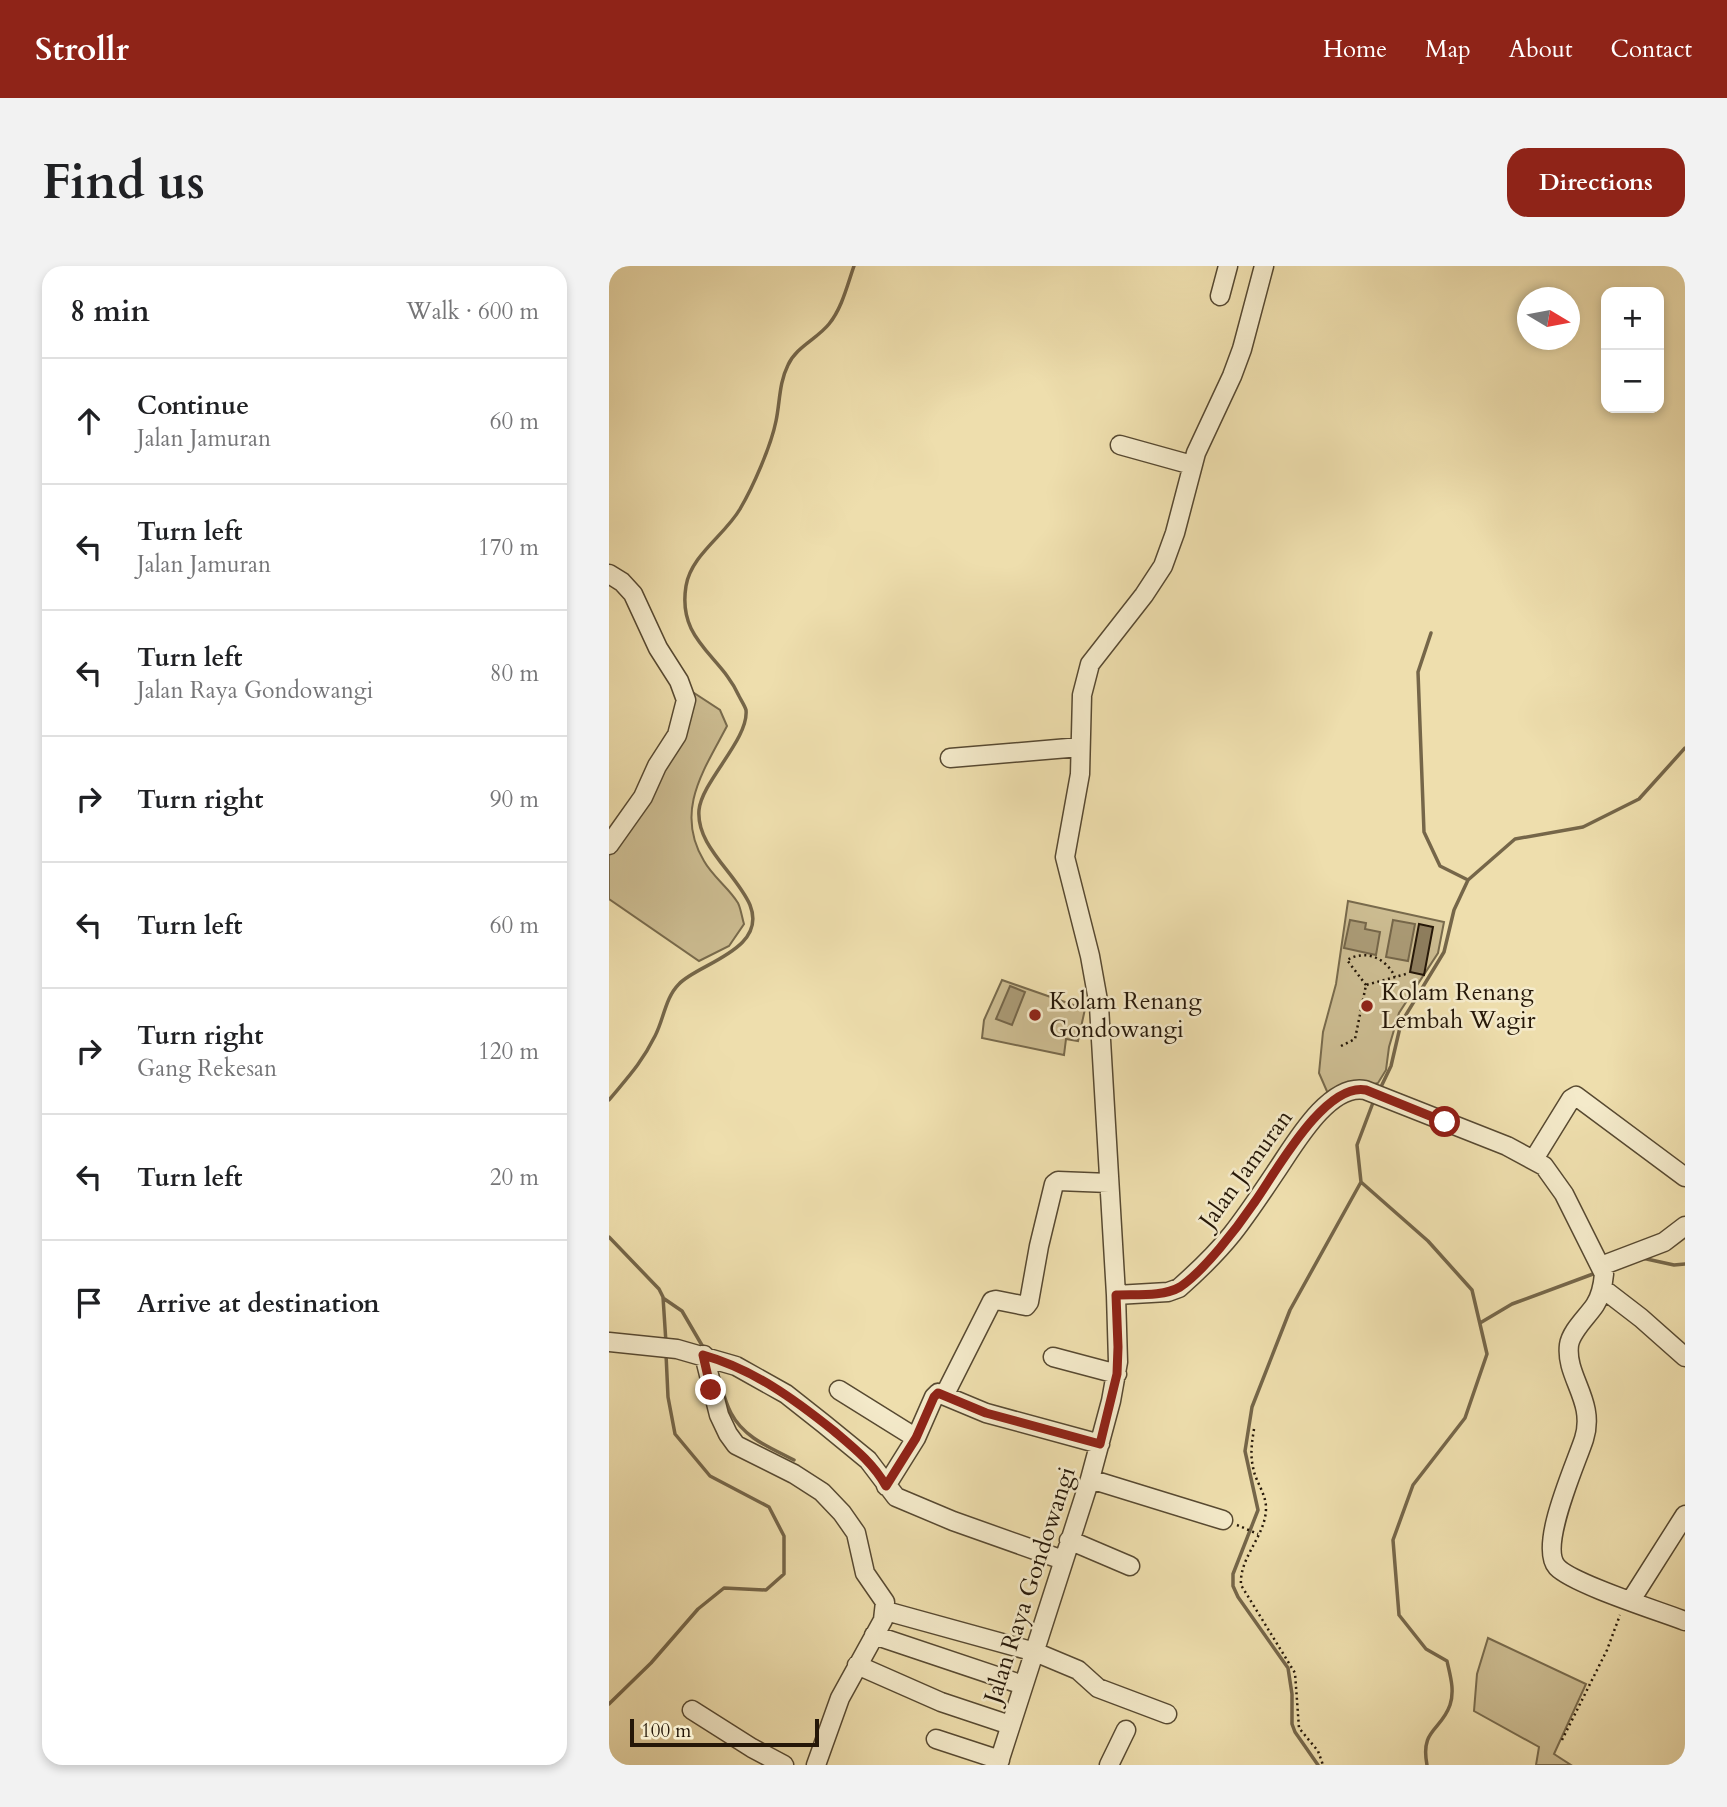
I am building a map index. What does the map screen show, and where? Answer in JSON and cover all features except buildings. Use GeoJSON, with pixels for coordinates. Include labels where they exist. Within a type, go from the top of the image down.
{"type":"FeatureCollection","features":[{"type":"Feature","properties":{"kind":"street"},"geometry":{"type":"LineString","coordinates":[[1220,296],[1228,266]]}},
{"type":"Feature","properties":{"kind":"street","name":"Jalan Raya Gondowangi"},"geometry":{"type":"LineString","coordinates":[[999,1762],[1090,1479],[1117,1374],[1116,1295],[1098,1006],[1090,956],[1066,870],[1065,857],[1078,794],[1082,695],[1090,664],[1163,566],[1175,533],[1192,465],[1235,367],[1264,266]]}},
{"type":"Feature","properties":{"kind":"street"},"geometry":{"type":"LineString","coordinates":[[1120,445],[1192,465]]}},
{"type":"Feature","properties":{"kind":"street"},"geometry":{"type":"LineString","coordinates":[[609,574],[622,582],[633,594],[658,648],[680,681],[686,699],[677,735],[657,766],[643,797],[609,845]]}},
{"type":"Feature","properties":{"kind":"street"},"geometry":{"type":"LineString","coordinates":[[950,758],[1080,747]]}},
{"type":"Feature","properties":{"kind":"street","name":"Jalan Jamuran"},"geometry":{"type":"LineString","coordinates":[[1116,1295],[1168,1292],[1179,1288],[1231,1235],[1299,1136],[1317,1116],[1346,1092],[1359,1088],[1507,1146],[1544,1167],[1564,1194],[1601,1266],[1604,1274],[1602,1288]]}},
{"type":"Feature","properties":{"kind":"street"},"geometry":{"type":"LineString","coordinates":[[1534,1159],[1571,1099],[1576,1096],[1685,1177]]}},
{"type":"Feature","properties":{"kind":"street"},"geometry":{"type":"LineString","coordinates":[[945,1394],[992,1301],[1026,1306],[1029,1302],[1036,1258],[1055,1184],[1058,1181],[1071,1180],[1109,1183]]}},
{"type":"Feature","properties":{"kind":"street"},"geometry":{"type":"LineString","coordinates":[[1601,1266],[1664,1242],[1685,1226]]}},
{"type":"Feature","properties":{"kind":"street"},"geometry":{"type":"LineString","coordinates":[[1685,1357],[1602,1288],[1596,1304],[1570,1340],[1570,1359],[1585,1404],[1588,1425],[1564,1493],[1553,1538],[1552,1558],[1556,1566],[1574,1578],[1685,1621]]}},
{"type":"Feature","properties":{"kind":"street"},"geometry":{"type":"LineString","coordinates":[[609,1342],[677,1349],[723,1361],[752,1374],[806,1408],[868,1460],[896,1497],[953,1521],[1063,1560]]}},
{"type":"Feature","properties":{"kind":"street"},"geometry":{"type":"LineString","coordinates":[[703,1355],[719,1415],[736,1445],[794,1474],[822,1492],[842,1513],[856,1533],[865,1573],[885,1602],[885,1611],[874,1635],[840,1698],[816,1765]]}},
{"type":"Feature","properties":{"kind":"street"},"geometry":{"type":"LineString","coordinates":[[1053,1357],[1117,1374]]}},
{"type":"Feature","properties":{"kind":"street"},"geometry":{"type":"LineString","coordinates":[[839,1390],[916,1438]]}},
{"type":"Feature","properties":{"kind":"street"},"geometry":{"type":"LineString","coordinates":[[886,1486],[916,1438],[938,1393],[986,1413],[1100,1444]]}},
{"type":"Feature","properties":{"kind":"street"},"geometry":{"type":"LineString","coordinates":[[1090,1479],[1223,1520]]}},
{"type":"Feature","properties":{"kind":"street"},"geometry":{"type":"LineString","coordinates":[[1629,1600],[1685,1515]]}},
{"type":"Feature","properties":{"kind":"street"},"geometry":{"type":"LineString","coordinates":[[1069,1540],[1130,1566]]}},
{"type":"Feature","properties":{"kind":"street"},"geometry":{"type":"LineString","coordinates":[[885,1611],[1035,1652],[1078,1670],[1098,1688],[1167,1714]]}},
{"type":"Feature","properties":{"kind":"street"},"geometry":{"type":"LineString","coordinates":[[874,1635],[1023,1685]]}},
{"type":"Feature","properties":{"kind":"street"},"geometry":{"type":"LineString","coordinates":[[857,1665],[941,1702],[1010,1725]]}},
{"type":"Feature","properties":{"kind":"street"},"geometry":{"type":"LineString","coordinates":[[692,1710],[784,1765]]}},
{"type":"Feature","properties":{"kind":"street"},"geometry":{"type":"LineString","coordinates":[[1109,1765],[1126,1730]]}},
{"type":"Feature","properties":{"kind":"street"},"geometry":{"type":"LineString","coordinates":[[936,1739],[999,1762]]}},
{"type":"Feature","properties":{"kind":"path"},"geometry":{"type":"LineString","coordinates":[[1341,1046],[1355,1039],[1366,985],[1347,960],[1363,956],[1378,958],[1391,969],[1395,977]]}},
{"type":"Feature","properties":{"kind":"path"},"geometry":{"type":"LineString","coordinates":[[1366,985],[1406,974]]}},
{"type":"Feature","properties":{"kind":"path"},"geometry":{"type":"LineString","coordinates":[[1254,1429],[1251,1448],[1253,1469],[1266,1510],[1242,1570],[1241,1586],[1295,1673],[1299,1728],[1318,1751],[1323,1765]]}},
{"type":"Feature","properties":{"kind":"path"},"geometry":{"type":"LineString","coordinates":[[1247,1528],[1257,1533]]}},
{"type":"Feature","properties":{"kind":"path"},"geometry":{"type":"LineString","coordinates":[[1562,1740],[1629,1600]]}},
{"type":"Feature","properties":{"kind":"shaded area"},"geometry":{"type":"Polygon","coordinates":[[[688,689],[720,710],[727,726],[696,791],[692,825],[695,843],[704,861],[738,903],[744,924],[729,946],[699,961],[609,899],[609,852],[641,810],[688,689]]]}},
{"type":"Feature","properties":{"kind":"shaded area","name":"Kolam Renang Lembah Wagir"},"geometry":{"type":"Polygon","coordinates":[[[1348,901],[1444,922],[1438,953],[1399,1013],[1389,1047],[1386,1070],[1378,1083],[1329,1096],[1319,1073],[1323,1032],[1336,984],[1348,901]]]}},
{"type":"Feature","properties":{"kind":"shaded area"},"geometry":{"type":"Polygon","coordinates":[[[1350,920],[1366,923],[1365,929],[1380,932],[1376,955],[1344,948],[1350,920]]]}},
{"type":"Feature","properties":{"kind":"shaded area"},"geometry":{"type":"Polygon","coordinates":[[[1393,920],[1415,924],[1408,961],[1386,957],[1393,920]]]}},
{"type":"Feature","properties":{"kind":"shaded area","name":"Kolam Renang Gondowangi"},"geometry":{"type":"Polygon","coordinates":[[[1002,980],[1085,1009],[1078,1041],[1066,1039],[1064,1055],[982,1038],[984,1020],[1002,980]]]}},
{"type":"Feature","properties":{"kind":"shaded area"},"geometry":{"type":"Polygon","coordinates":[[[1010,986],[1025,992],[1012,1025],[996,1019],[1010,986]]]}},
{"type":"Feature","properties":{"kind":"shaded area"},"geometry":{"type":"Polygon","coordinates":[[[1488,1638],[1586,1684],[1554,1754],[1571,1765],[1536,1765],[1539,1747],[1474,1711],[1477,1674],[1488,1638]]]}},
{"type":"Feature","properties":{"kind":"waterway"},"geometry":{"type":"LineString","coordinates":[[609,1100],[650,1046],[668,1002],[679,984],[728,954],[749,934],[753,920],[750,905],[704,836],[699,810],[708,786],[740,734],[746,710],[731,682],[694,634],[685,605],[686,586],[694,565],[734,519],[756,478],[774,431],[781,386],[788,365],[796,353],[834,318],[854,266]]}},
{"type":"Feature","properties":{"kind":"waterway"},"geometry":{"type":"LineString","coordinates":[[1431,633],[1418,672],[1424,832],[1440,866],[1468,880]]}},
{"type":"Feature","properties":{"kind":"waterway"},"geometry":{"type":"LineString","coordinates":[[1379,1091],[1391,1066],[1401,1023],[1444,952],[1454,910],[1468,880],[1515,839],[1583,827],[1639,799],[1685,748]]}},
{"type":"Feature","properties":{"kind":"waterway"},"geometry":{"type":"LineString","coordinates":[[1318,1765],[1292,1724],[1292,1694],[1288,1668],[1238,1597],[1233,1586],[1233,1574],[1258,1510],[1245,1451],[1252,1407],[1290,1310],[1361,1182],[1357,1145],[1374,1100]]}},
{"type":"Feature","properties":{"kind":"waterway"},"geometry":{"type":"LineString","coordinates":[[1361,1182],[1428,1241],[1472,1290],[1487,1354],[1465,1418],[1413,1485],[1393,1540],[1399,1615],[1426,1649],[1447,1661],[1451,1683],[1450,1705],[1426,1744],[1427,1765]]}},
{"type":"Feature","properties":{"kind":"waterway"},"geometry":{"type":"LineString","coordinates":[[609,1237],[659,1289],[663,1297],[666,1343]]}},
{"type":"Feature","properties":{"kind":"waterway"},"geometry":{"type":"LineString","coordinates":[[1642,1258],[1674,1265],[1685,1264]]}},
{"type":"Feature","properties":{"kind":"waterway"},"geometry":{"type":"LineString","coordinates":[[1480,1323],[1512,1304],[1593,1274]]}},
{"type":"Feature","properties":{"kind":"waterway"},"geometry":{"type":"LineString","coordinates":[[663,1298],[682,1311],[703,1347]]}},
{"type":"Feature","properties":{"kind":"waterway"},"geometry":{"type":"LineString","coordinates":[[609,1704],[651,1663],[698,1609],[724,1588],[766,1590],[784,1574],[784,1536],[769,1507],[710,1476],[675,1434],[668,1397],[666,1354]]}},
{"type":"Feature","properties":{"kind":"waterway"},"geometry":{"type":"LineString","coordinates":[[718,1375],[736,1422],[751,1436],[794,1460]]}},
{"type":"Feature","properties":{"kind":"place","name":"Kolam Renang Lembah Wagir"},"geometry":{"type":"Point","coordinates":[1367,1006]}},
{"type":"Feature","properties":{"kind":"place","name":"Kolam Renang Gondowangi"},"geometry":{"type":"Point","coordinates":[1035,1015]}},
{"type":"Feature","properties":{"kind":"route"},"geometry":{"type":"LineString","coordinates":[[711,1390],[703,1355],[752,1374],[806,1408],[868,1460],[886,1486],[916,1438],[938,1393],[986,1413],[1100,1444],[1117,1374],[1116,1295],[1168,1292],[1179,1288],[1188,1280],[1231,1235],[1277,1172],[1299,1136],[1340,1095],[1359,1088],[1445,1122]]}}]}
